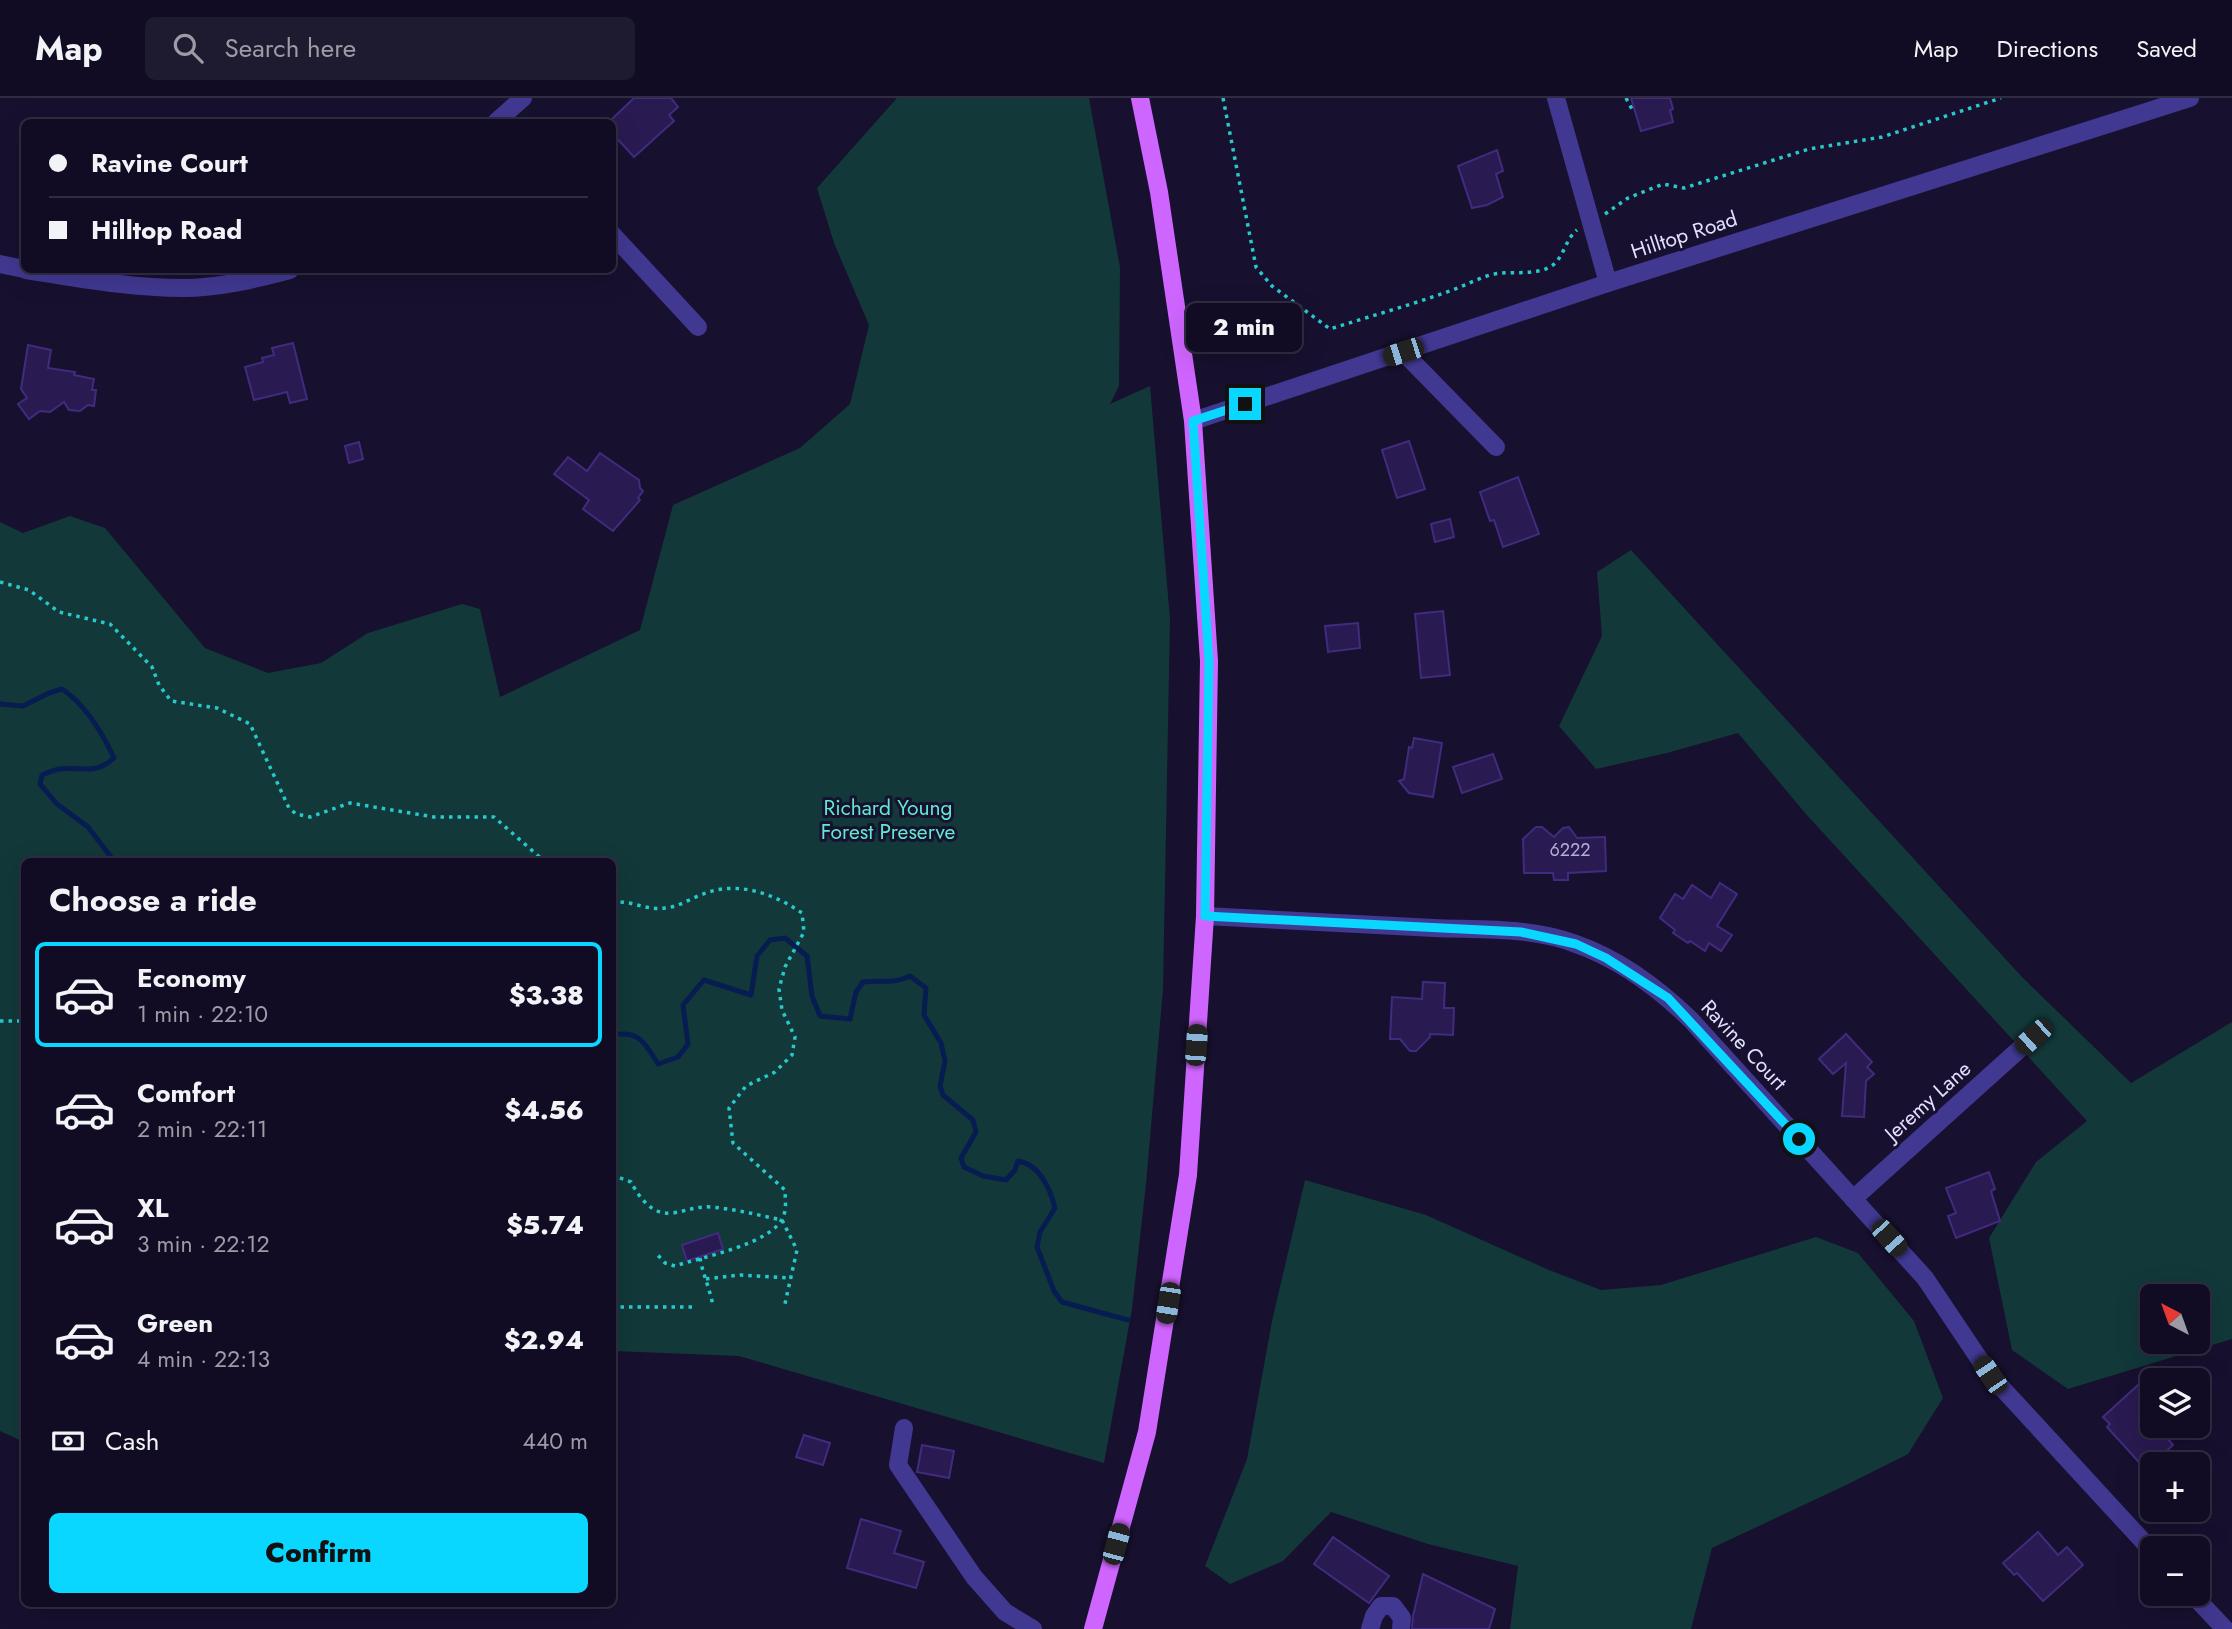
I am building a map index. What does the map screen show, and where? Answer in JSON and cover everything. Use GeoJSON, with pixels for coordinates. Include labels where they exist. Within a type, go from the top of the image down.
{"type":"FeatureCollection","features":[{"type":"Feature","properties":{"kind":"main road"},"geometry":{"type":"LineString","coordinates":[[1098,1627],[1147,1432],[1188,1175],[1205,916],[1209,661],[1193,421],[1159,192],[1140,98]]}},
{"type":"Feature","properties":{"kind":"street"},"geometry":{"type":"LineString","coordinates":[[504,119],[523,98]]}},
{"type":"Feature","properties":{"kind":"street"},"geometry":{"type":"LineString","coordinates":[[1556,98],[1608,283]]}},
{"type":"Feature","properties":{"kind":"street","name":"Hilltop Road"},"geometry":{"type":"LineString","coordinates":[[1193,421],[1608,283],[2190,98]]}},
{"type":"Feature","properties":{"kind":"street"},"geometry":{"type":"LineString","coordinates":[[616,238],[698,327]]}},
{"type":"Feature","properties":{"kind":"street"},"geometry":{"type":"LineString","coordinates":[[0,264],[21,268]]}},
{"type":"Feature","properties":{"kind":"street"},"geometry":{"type":"LineString","coordinates":[[50,273],[127,285],[185,288],[226,284],[276,273]]}},
{"type":"Feature","properties":{"kind":"street"},"geometry":{"type":"LineString","coordinates":[[1403,352],[1496,447]]}},
{"type":"Feature","properties":{"kind":"street","name":"Ravine Court"},"geometry":{"type":"LineString","coordinates":[[1205,916],[1521,932],[1576,944],[1606,958],[1668,998],[1925,1278],[1990,1375],[2140,1538]]}},
{"type":"Feature","properties":{"kind":"street","name":"Jeremy Lane"},"geometry":{"type":"LineString","coordinates":[[1853,1199],[2033,1037]]}},
{"type":"Feature","properties":{"kind":"street"},"geometry":{"type":"LineString","coordinates":[[904,1428],[898,1465],[974,1577],[1005,1612],[1033,1629]]}},
{"type":"Feature","properties":{"kind":"street"},"geometry":{"type":"LineString","coordinates":[[1370,1629],[1381,1606],[1393,1606],[1402,1618],[1401,1629]]}},
{"type":"Feature","properties":{"kind":"street"},"geometry":{"type":"LineString","coordinates":[[2203,1606],[2225,1629]]}},
{"type":"Feature","properties":{"kind":"path"},"geometry":{"type":"LineString","coordinates":[[1223,98],[1256,267],[1272,286],[1330,329],[1502,272],[1526,273],[1550,267],[1558,261],[1573,233],[1592,219],[1628,198],[1663,184],[1684,188],[1809,149],[1882,137],[2001,98]]}},
{"type":"Feature","properties":{"kind":"path"},"geometry":{"type":"LineString","coordinates":[[1626,98],[1633,111]]}},
{"type":"Feature","properties":{"kind":"path"},"geometry":{"type":"LineString","coordinates":[[0,582],[29,590],[59,612],[110,624],[152,667],[159,685],[171,701],[217,708],[250,724],[289,808],[296,814],[310,817],[350,803],[434,817],[494,817],[541,858]]}},
{"type":"Feature","properties":{"kind":"path"},"geometry":{"type":"LineString","coordinates":[[616,902],[666,908],[709,891],[744,888],[787,903],[802,913],[804,932],[787,963],[779,989],[782,1010],[794,1037],[792,1055],[775,1072],[746,1086],[729,1108],[733,1143],[785,1190],[785,1212],[782,1220],[766,1236],[675,1266],[666,1263],[655,1252]]}},
{"type":"Feature","properties":{"kind":"path"},"geometry":{"type":"LineString","coordinates":[[0,1021],[21,1021]]}},
{"type":"Feature","properties":{"kind":"path"},"geometry":{"type":"LineString","coordinates":[[616,1176],[631,1182],[640,1199],[653,1208],[670,1214],[691,1207],[707,1206],[782,1220]]}},
{"type":"Feature","properties":{"kind":"path"},"geometry":{"type":"LineString","coordinates":[[782,1220],[797,1250],[784,1308]]}},
{"type":"Feature","properties":{"kind":"path"},"geometry":{"type":"LineString","coordinates":[[700,1258],[713,1306]]}},
{"type":"Feature","properties":{"kind":"path"},"geometry":{"type":"LineString","coordinates":[[706,1279],[740,1275],[791,1278]]}},
{"type":"Feature","properties":{"kind":"path"},"geometry":{"type":"LineString","coordinates":[[616,1307],[693,1307]]}},
{"type":"Feature","properties":{"kind":"green space","name":"Richard Young Forest Preserve"},"geometry":{"type":"Polygon","coordinates":[[[897,98],[1089,98],[1120,267],[1119,386],[1110,404],[1150,386],[1170,619],[1163,989],[1132,1309],[1104,1463],[739,1356],[616,1351],[616,858],[21,858],[21,1441],[0,1431],[0,522],[23,533],[70,516],[105,528],[205,648],[268,673],[321,663],[368,633],[462,604],[480,609],[500,697],[640,630],[673,505],[800,448],[850,404],[869,325],[834,243],[817,188],[897,98]]]}},
{"type":"Feature","properties":{"kind":"green space"},"geometry":{"type":"Polygon","coordinates":[[[1631,550],[2022,977],[2131,1083],[2232,1022],[2232,1339],[2210,1346],[2210,1284],[2140,1284],[2140,1354],[2183,1354],[2068,1389],[2012,1350],[1989,1238],[2036,1162],[2087,1121],[1806,814],[1738,733],[1596,769],[1559,726],[1602,636],[1597,572],[1631,550]]]}},
{"type":"Feature","properties":{"kind":"green space"},"geometry":{"type":"Polygon","coordinates":[[[1305,1180],[1426,1215],[1549,1270],[1601,1290],[1661,1285],[1816,1237],[1858,1253],[1914,1321],[1943,1398],[1908,1454],[1712,1548],[1691,1629],[1510,1629],[1518,1566],[1428,1544],[1331,1512],[1283,1561],[1230,1584],[1205,1566],[1247,1459],[1272,1321],[1305,1180]]]}},
{"type":"Feature","properties":{"kind":"building"},"geometry":{"type":"Polygon","coordinates":[[[634,98],[671,98],[678,107],[669,115],[674,121],[634,157],[616,137],[616,119],[612,119],[634,98]]]}},
{"type":"Feature","properties":{"kind":"building"},"geometry":{"type":"Polygon","coordinates":[[[1631,98],[1670,98],[1673,122],[1641,131],[1631,98]]]}},
{"type":"Feature","properties":{"kind":"building"},"geometry":{"type":"Polygon","coordinates":[[[1497,150],[1503,171],[1496,174],[1503,197],[1487,205],[1472,208],[1458,166],[1497,150]]]}},
{"type":"Feature","properties":{"kind":"building"},"geometry":{"type":"Polygon","coordinates":[[[293,343],[307,399],[290,403],[287,392],[254,400],[245,367],[263,362],[262,358],[274,355],[272,348],[293,343]]]}},
{"type":"Feature","properties":{"kind":"building"},"geometry":{"type":"Polygon","coordinates":[[[28,345],[51,350],[48,368],[75,372],[74,375],[94,379],[94,406],[88,405],[80,411],[69,410],[64,402],[50,412],[40,411],[29,419],[18,404],[27,398],[21,389],[28,345]]]}},
{"type":"Feature","properties":{"kind":"building"},"geometry":{"type":"Polygon","coordinates":[[[1409,441],[1425,489],[1397,498],[1382,450],[1409,441]]]}},
{"type":"Feature","properties":{"kind":"building"},"geometry":{"type":"Polygon","coordinates":[[[359,442],[363,459],[349,463],[345,446],[359,442]]]}},
{"type":"Feature","properties":{"kind":"building"},"geometry":{"type":"Polygon","coordinates":[[[600,453],[639,480],[643,491],[638,498],[640,500],[613,531],[583,509],[589,500],[554,474],[568,457],[587,471],[600,453]]]}},
{"type":"Feature","properties":{"kind":"building"},"geometry":{"type":"Polygon","coordinates":[[[1518,477],[1539,534],[1503,547],[1494,520],[1490,521],[1480,492],[1518,477]]]}},
{"type":"Feature","properties":{"kind":"building"},"geometry":{"type":"Polygon","coordinates":[[[1450,519],[1454,537],[1435,542],[1431,524],[1450,519]]]}},
{"type":"Feature","properties":{"kind":"building"},"geometry":{"type":"Polygon","coordinates":[[[1443,611],[1450,675],[1421,678],[1415,614],[1443,611]]]}},
{"type":"Feature","properties":{"kind":"building"},"geometry":{"type":"Polygon","coordinates":[[[1358,623],[1360,648],[1328,652],[1325,626],[1358,623]]]}},
{"type":"Feature","properties":{"kind":"building"},"geometry":{"type":"Polygon","coordinates":[[[1414,738],[1442,743],[1433,797],[1409,793],[1399,781],[1404,779],[1409,747],[1412,748],[1414,738]]]}},
{"type":"Feature","properties":{"kind":"building"},"geometry":{"type":"Polygon","coordinates":[[[1493,754],[1502,779],[1462,793],[1453,767],[1493,754]]]}},
{"type":"Feature","properties":{"kind":"building"},"geometry":{"type":"Polygon","coordinates":[[[1536,827],[1542,827],[1554,837],[1563,828],[1569,827],[1577,838],[1605,837],[1606,871],[1568,873],[1568,880],[1554,880],[1553,873],[1524,873],[1523,839],[1536,827]]]}},
{"type":"Feature","properties":{"kind":"building"},"geometry":{"type":"Polygon","coordinates":[[[1720,883],[1737,894],[1717,926],[1732,935],[1721,951],[1709,943],[1705,951],[1673,933],[1675,930],[1660,918],[1675,894],[1683,899],[1692,885],[1711,898],[1720,883]]]}},
{"type":"Feature","properties":{"kind":"building"},"geometry":{"type":"Polygon","coordinates":[[[1423,982],[1445,983],[1444,1008],[1454,1008],[1453,1035],[1430,1034],[1416,1051],[1410,1051],[1400,1039],[1390,1039],[1392,997],[1422,999],[1423,982]]]}},
{"type":"Feature","properties":{"kind":"building"},"geometry":{"type":"Polygon","coordinates":[[[1846,1034],[1872,1062],[1867,1067],[1874,1074],[1866,1081],[1864,1117],[1842,1116],[1846,1063],[1833,1074],[1819,1059],[1846,1034]]]}},
{"type":"Feature","properties":{"kind":"building"},"geometry":{"type":"Polygon","coordinates":[[[1989,1172],[1995,1189],[1991,1191],[2000,1221],[1956,1238],[1948,1216],[1956,1213],[1946,1188],[1989,1172]]]}},
{"type":"Feature","properties":{"kind":"building"},"geometry":{"type":"Polygon","coordinates":[[[718,1233],[723,1249],[687,1261],[682,1245],[718,1233]]]}},
{"type":"Feature","properties":{"kind":"building"},"geometry":{"type":"Polygon","coordinates":[[[2138,1385],[2140,1438],[2169,1438],[2173,1445],[2165,1452],[2140,1452],[2140,1463],[2107,1427],[2110,1424],[2103,1417],[2138,1385]]]}},
{"type":"Feature","properties":{"kind":"building"},"geometry":{"type":"Polygon","coordinates":[[[804,1435],[830,1443],[823,1465],[796,1457],[804,1435]]]}},
{"type":"Feature","properties":{"kind":"building"},"geometry":{"type":"Polygon","coordinates":[[[922,1445],[954,1451],[949,1478],[917,1472],[922,1445]]]}},
{"type":"Feature","properties":{"kind":"building"},"geometry":{"type":"Polygon","coordinates":[[[861,1519],[901,1531],[894,1553],[924,1562],[916,1588],[847,1568],[861,1519]]]}},
{"type":"Feature","properties":{"kind":"building"},"geometry":{"type":"Polygon","coordinates":[[[2038,1532],[2058,1555],[2067,1547],[2083,1565],[2043,1601],[2017,1573],[2014,1575],[2003,1563],[2038,1532]]]}},
{"type":"Feature","properties":{"kind":"building"},"geometry":{"type":"Polygon","coordinates":[[[1333,1537],[1389,1576],[1369,1603],[1314,1564],[1333,1537]]]}},
{"type":"Feature","properties":{"kind":"building"},"geometry":{"type":"Polygon","coordinates":[[[1423,1574],[1495,1609],[1489,1629],[1412,1629],[1423,1574]]]}},
{"type":"Feature","properties":{"kind":"waterway"},"geometry":{"type":"LineString","coordinates":[[0,704],[23,706],[62,689],[79,703],[92,720],[114,758],[94,769],[67,768],[53,771],[42,775],[40,784],[57,804],[88,827],[112,858]]}},
{"type":"Feature","properties":{"kind":"waterway"},"geometry":{"type":"LineString","coordinates":[[616,1035],[635,1036],[658,1064],[678,1057],[688,1044],[683,1005],[704,980],[751,995],[757,956],[770,940],[785,938],[807,956],[812,996],[820,1016],[850,1019],[856,992],[863,982],[893,981],[910,976],[926,988],[924,1015],[941,1043],[945,1061],[940,1086],[943,1095],[973,1120],[976,1132],[961,1158],[964,1167],[983,1176],[1006,1180],[1015,1170],[1018,1161],[1038,1172],[1047,1185],[1055,1208],[1040,1232],[1037,1247],[1054,1291],[1062,1302],[1128,1320]]}},
{"type":"Feature","properties":{"kind":"route"},"geometry":{"type":"LineString","coordinates":[[1245,404],[1193,421],[1209,661],[1205,916],[1521,932],[1576,944],[1606,958],[1668,998],[1799,1139]]}}]}
